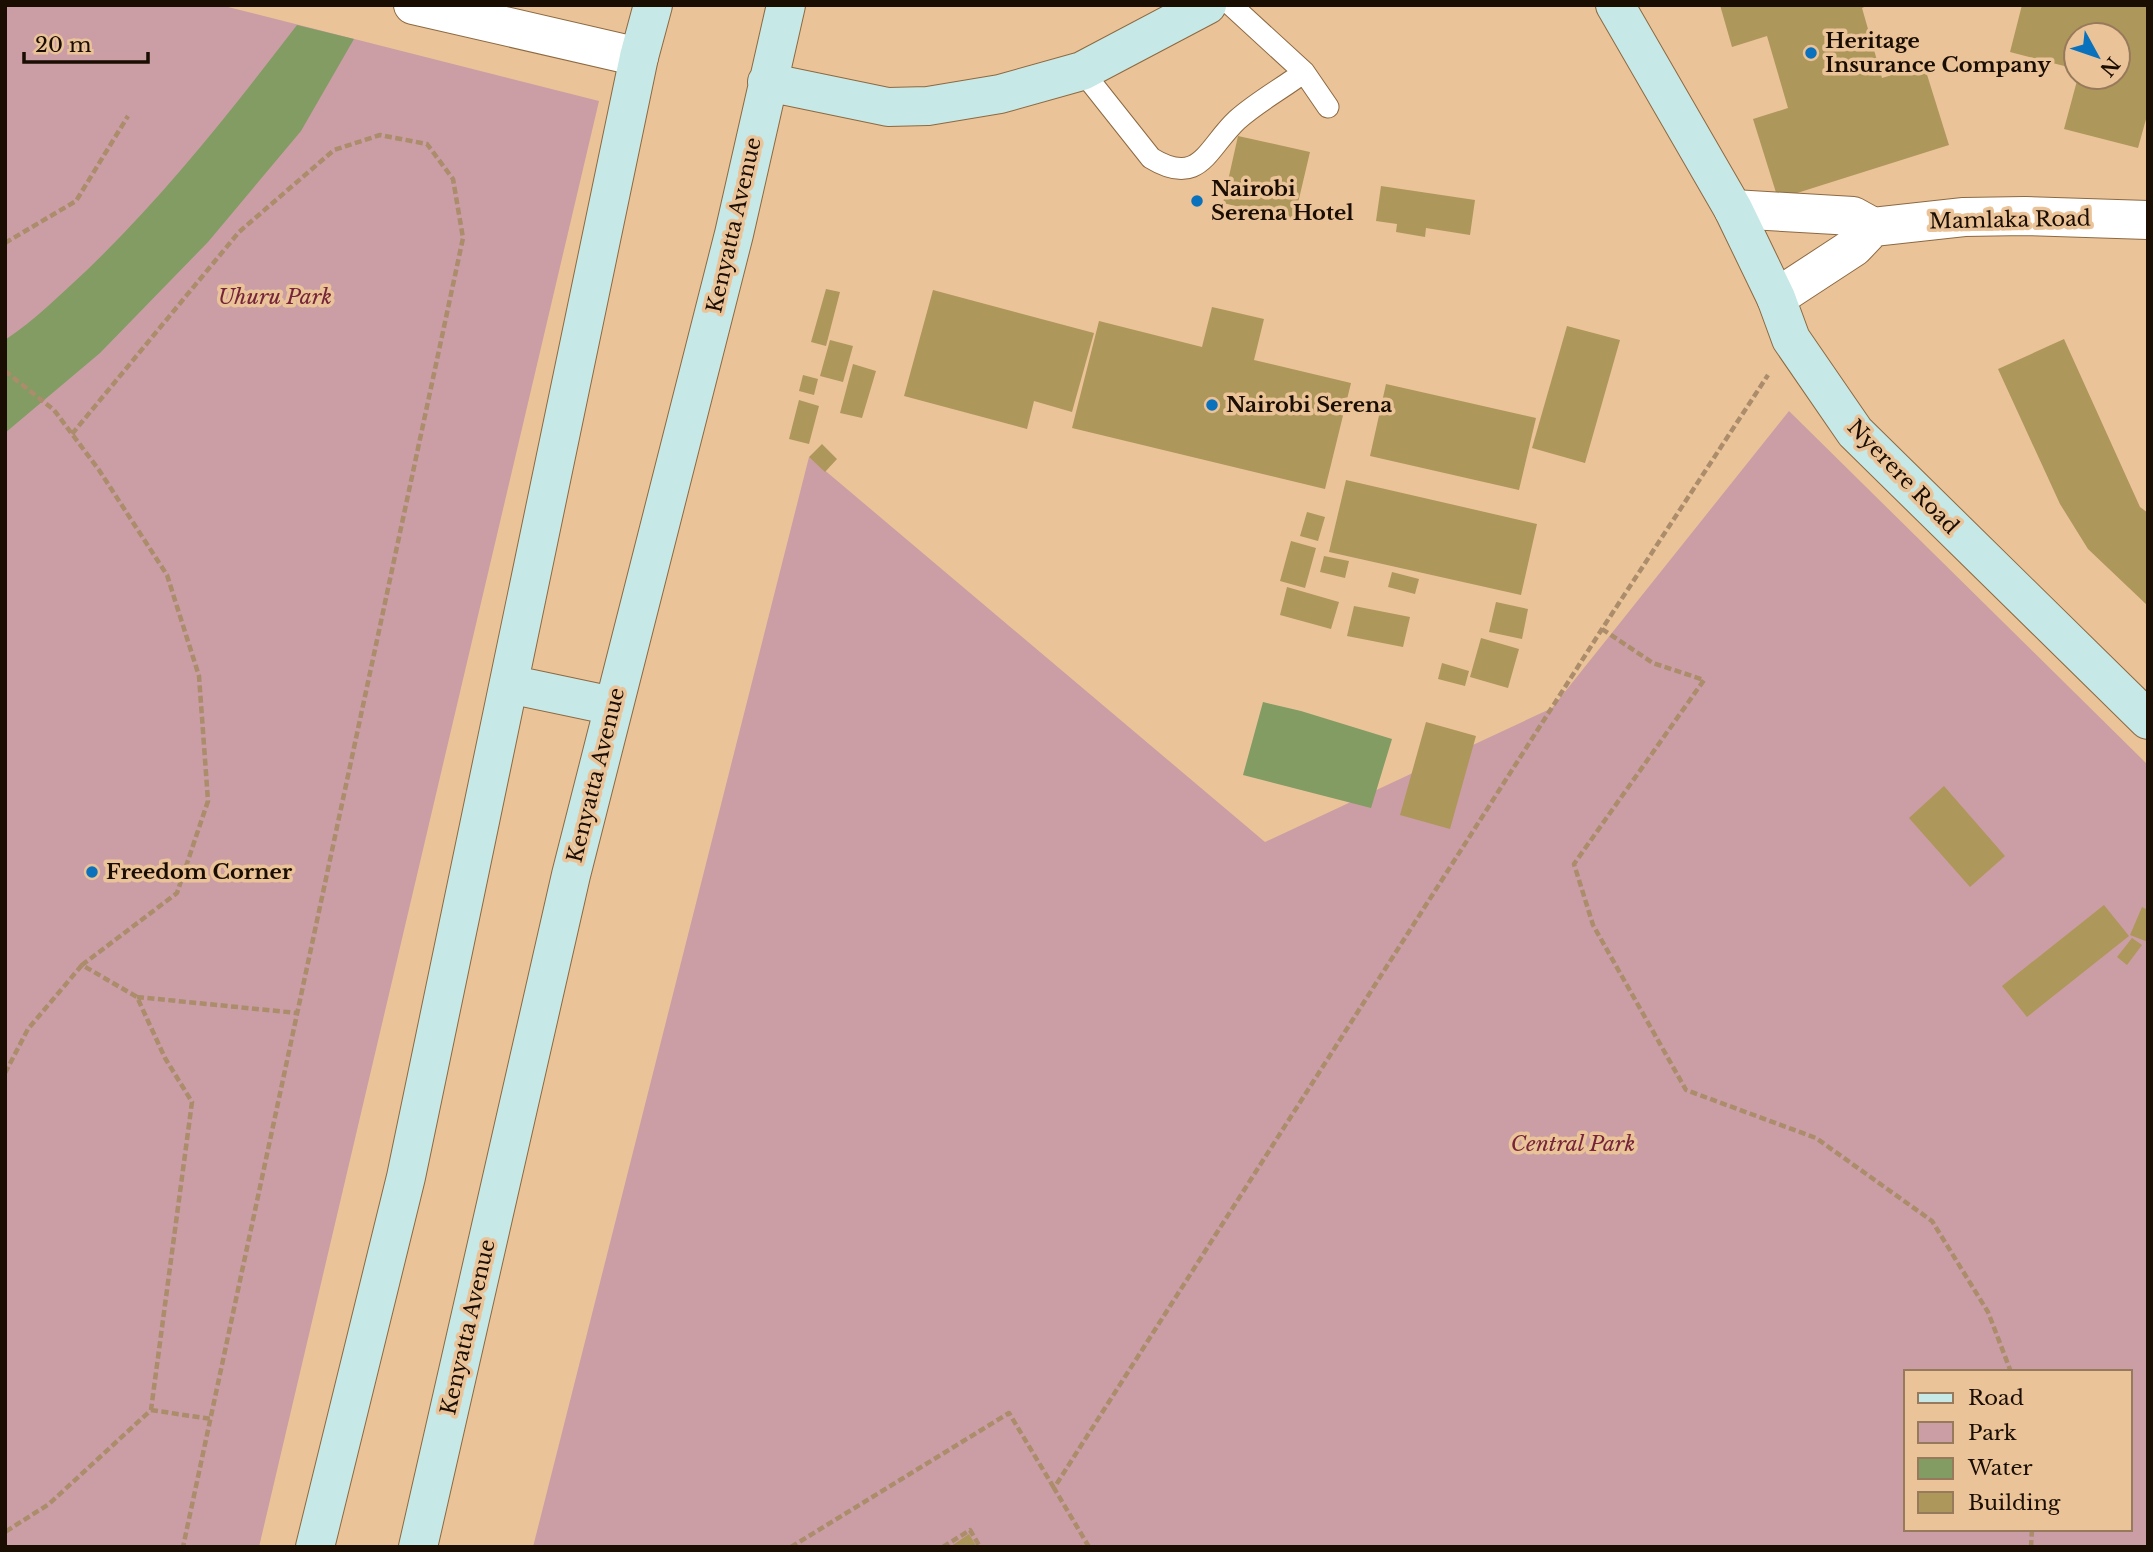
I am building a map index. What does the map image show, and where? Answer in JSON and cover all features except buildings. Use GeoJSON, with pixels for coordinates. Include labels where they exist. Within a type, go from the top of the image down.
{"type":"FeatureCollection","features":[{"type":"Feature","properties":{"kind":"main road"},"geometry":{"type":"LineString","coordinates":[[315,1547],[406,1177],[639,57],[653,5]]}},
{"type":"Feature","properties":{"kind":"main road","name":"Kenyatta Avenue"},"geometry":{"type":"LineString","coordinates":[[418,1547],[571,875],[734,234],[786,5]]}},
{"type":"Feature","properties":{"kind":"main road"},"geometry":{"type":"LineString","coordinates":[[767,82],[888,107],[928,106],[1000,94],[1082,71],[1206,5]]}},
{"type":"Feature","properties":{"kind":"main road","name":"Nyerere Road"},"geometry":{"type":"LineString","coordinates":[[1615,5],[1732,209],[1776,298],[1791,339],[1855,432],[2148,720]]}},
{"type":"Feature","properties":{"kind":"main road"},"geometry":{"type":"LineString","coordinates":[[509,684],[614,706]]}},
{"type":"Feature","properties":{"kind":"street"},"geometry":{"type":"LineString","coordinates":[[414,5],[639,57]]}},
{"type":"Feature","properties":{"kind":"street","name":"Mamlaka Road"},"geometry":{"type":"LineString","coordinates":[[1732,209],[1853,216],[1874,227],[1965,217],[2001,216],[2148,220]]}},
{"type":"Feature","properties":{"kind":"street"},"geometry":{"type":"LineString","coordinates":[[1776,298],[1854,247],[1874,227]]}},
{"type":"Feature","properties":{"kind":"lane"},"geometry":{"type":"LineString","coordinates":[[1231,5],[1304,72],[1328,107]]}},
{"type":"Feature","properties":{"kind":"lane"},"geometry":{"type":"LineString","coordinates":[[1082,71],[1151,159],[1178,169],[1192,168],[1204,161],[1237,120],[1304,72]]}},
{"type":"Feature","properties":{"kind":"path"},"geometry":{"type":"LineString","coordinates":[[5,243],[76,201],[128,116]]}},
{"type":"Feature","properties":{"kind":"path"},"geometry":{"type":"LineString","coordinates":[[72,434],[239,232],[334,150],[380,135],[427,144],[453,179],[463,238],[183,1547]]}},
{"type":"Feature","properties":{"kind":"path"},"geometry":{"type":"LineString","coordinates":[[1054,1488],[1602,629],[1791,339]]}},
{"type":"Feature","properties":{"kind":"path"},"geometry":{"type":"LineString","coordinates":[[5,371],[54,410],[99,470],[167,575],[199,676],[208,801],[177,893],[82,965],[28,1029],[5,1073]]}},
{"type":"Feature","properties":{"kind":"path"},"geometry":{"type":"LineString","coordinates":[[1602,629],[1653,663],[1704,680],[1574,864],[1593,925],[1686,1090],[1816,1138],[1932,1221],[1988,1312],[2010,1370]]}},
{"type":"Feature","properties":{"kind":"path"},"geometry":{"type":"LineString","coordinates":[[82,965],[137,997],[297,1013]]}},
{"type":"Feature","properties":{"kind":"path"},"geometry":{"type":"LineString","coordinates":[[5,1532],[49,1504],[150,1410],[192,1102],[165,1058],[137,997]]}},
{"type":"Feature","properties":{"kind":"path"},"geometry":{"type":"LineString","coordinates":[[150,1410],[211,1419]]}},
{"type":"Feature","properties":{"kind":"path"},"geometry":{"type":"LineString","coordinates":[[791,1547],[1009,1413],[1089,1547]]}},
{"type":"Feature","properties":{"kind":"path"},"geometry":{"type":"LineString","coordinates":[[943,1547],[970,1530],[980,1547]]}},
{"type":"Feature","properties":{"kind":"green space","name":"Uhuru Park"},"geometry":{"type":"Polygon","coordinates":[[[5,5],[220,5],[599,101],[259,1547],[5,1547],[5,5]]]}},
{"type":"Feature","properties":{"kind":"green space","name":"Central Park"},"geometry":{"type":"Polygon","coordinates":[[[1789,411],[2148,765],[2148,1547],[533,1547],[809,457],[1265,842],[1552,708],[1789,411]]]}},
{"type":"Feature","properties":{"kind":"water"},"geometry":{"type":"Polygon","coordinates":[[[297,25],[354,39],[301,131],[208,242],[100,353],[5,433],[5,340],[57,298],[143,213],[222,121],[297,25]]]}},
{"type":"Feature","properties":{"kind":"water"},"geometry":{"type":"Polygon","coordinates":[[[1263,702],[1392,739],[1371,808],[1243,775],[1263,702]]]}},
{"type":"Feature","properties":{"kind":"place","name":"Heritage Insurance Company"},"geometry":{"type":"Point","coordinates":[1811,53]}},
{"type":"Feature","properties":{"kind":"place","name":"Nairobi Serena Hotel"},"geometry":{"type":"Point","coordinates":[1197,201]}},
{"type":"Feature","properties":{"kind":"place","name":"Nairobi Serena"},"geometry":{"type":"Point","coordinates":[1212,405]}},
{"type":"Feature","properties":{"kind":"place","name":"Freedom Corner"},"geometry":{"type":"Point","coordinates":[92,872]}}]}
